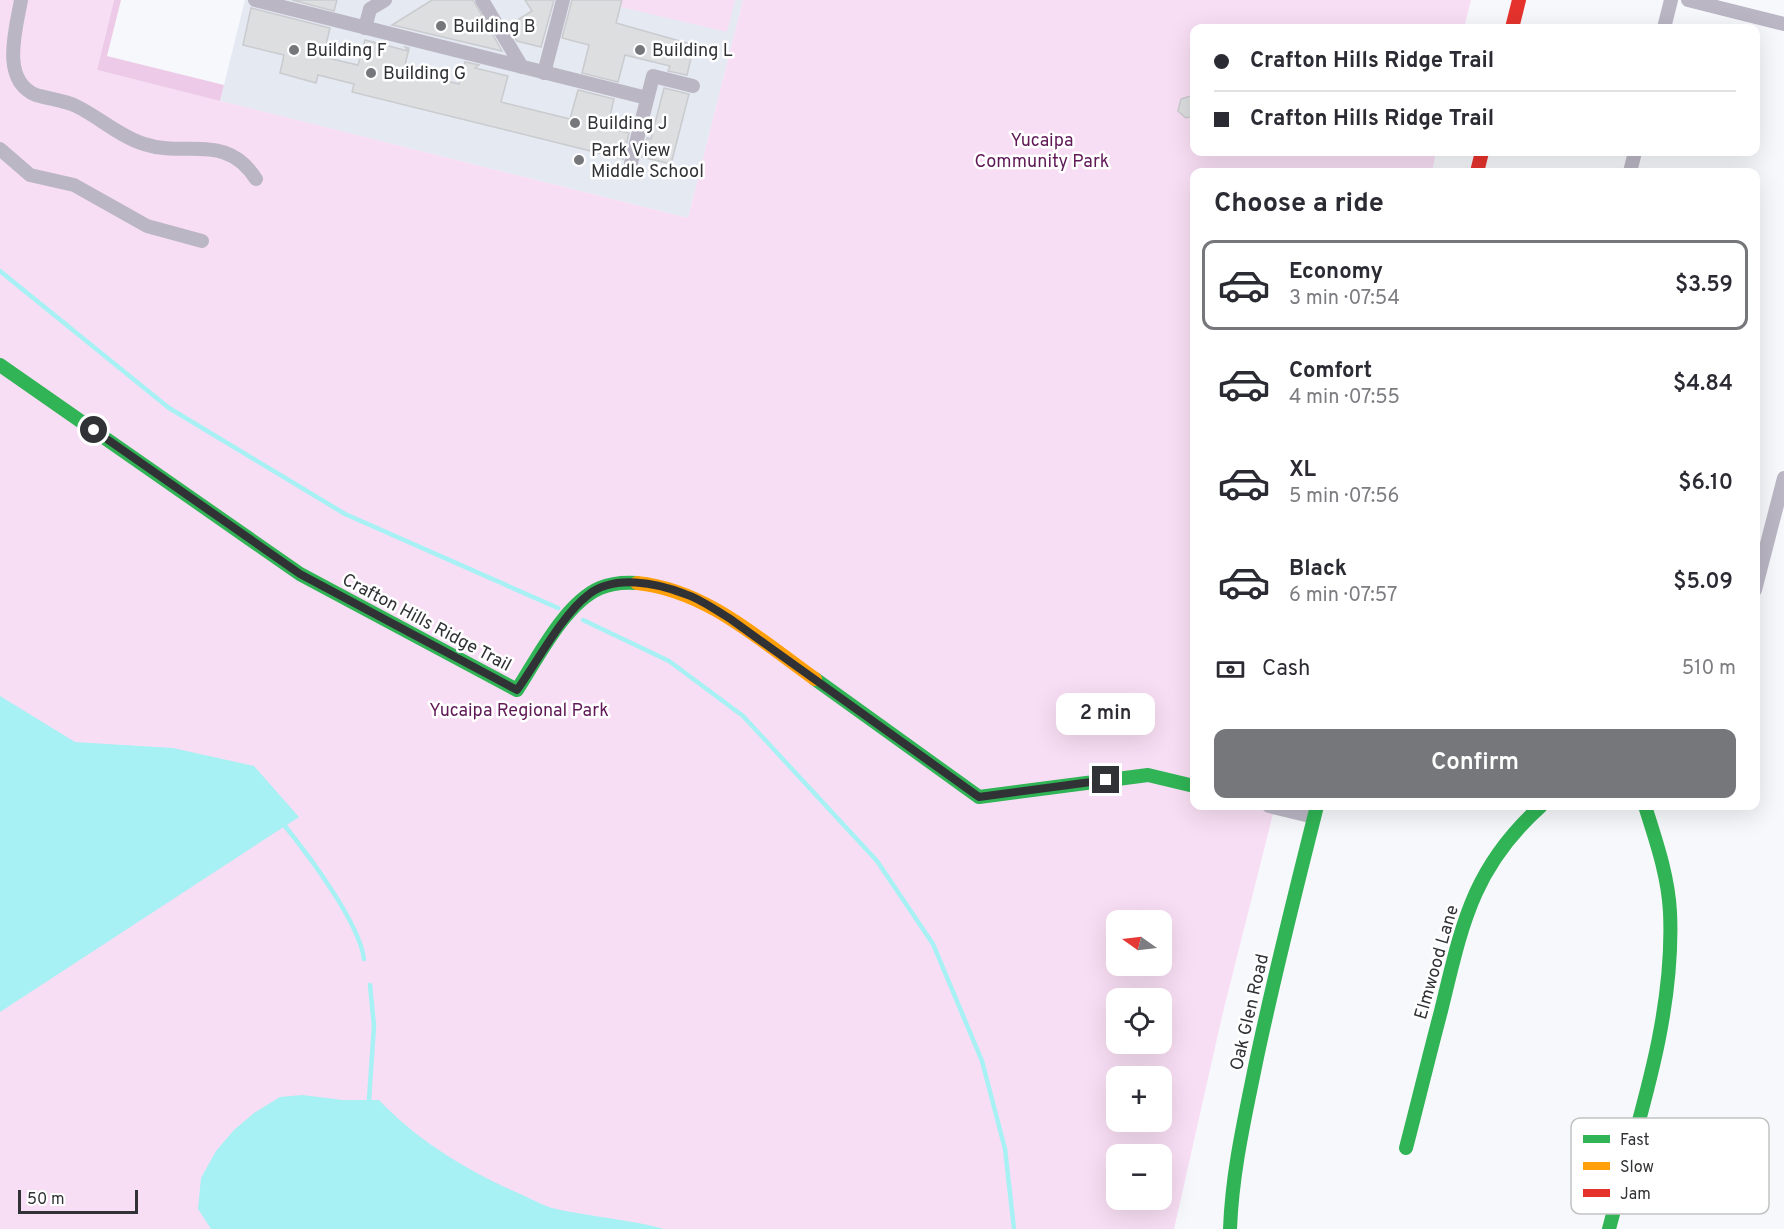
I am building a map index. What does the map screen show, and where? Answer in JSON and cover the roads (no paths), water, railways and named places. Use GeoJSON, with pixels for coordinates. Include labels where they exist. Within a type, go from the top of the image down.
{"type":"FeatureCollection","features":[{"type":"Feature","properties":{"kind":"street"},"geometry":{"type":"LineString","coordinates":[[21,0],[12,51],[13,69],[21,85],[33,94],[77,106],[146,145],[220,150],[244,163],[256,179]]}},
{"type":"Feature","properties":{"kind":"street"},"geometry":{"type":"LineString","coordinates":[[255,0],[647,98]]}},
{"type":"Feature","properties":{"kind":"street"},"geometry":{"type":"LineString","coordinates":[[365,28],[370,9],[385,0]]}},
{"type":"Feature","properties":{"kind":"street"},"geometry":{"type":"LineString","coordinates":[[482,0],[522,67]]}},
{"type":"Feature","properties":{"kind":"street"},"geometry":{"type":"LineString","coordinates":[[544,73],[563,0]]}},
{"type":"Feature","properties":{"kind":"street"},"geometry":{"type":"LineString","coordinates":[[1513,24],[1519,0]]}},
{"type":"Feature","properties":{"kind":"street"},"geometry":{"type":"LineString","coordinates":[[1665,24],[1671,0]]}},
{"type":"Feature","properties":{"kind":"street"},"geometry":{"type":"LineString","coordinates":[[1688,0],[1784,24]]}},
{"type":"Feature","properties":{"kind":"street"},"geometry":{"type":"LineString","coordinates":[[631,162],[653,75],[693,86]]}},
{"type":"Feature","properties":{"kind":"street"},"geometry":{"type":"LineString","coordinates":[[0,149],[30,175],[74,185],[147,226],[202,241]]}},
{"type":"Feature","properties":{"kind":"street","name":"Crafton Hills Ridge Trail"},"geometry":{"type":"LineString","coordinates":[[0,365],[300,574],[517,690],[568,617],[589,594],[614,583],[648,584],[686,594],[729,618],[979,797],[1148,775],[1190,785]]}},
{"type":"Feature","properties":{"kind":"street"},"geometry":{"type":"LineString","coordinates":[[1760,571],[1784,478]]}},
{"type":"Feature","properties":{"kind":"street","name":"Elmwood Lane"},"geometry":{"type":"LineString","coordinates":[[1406,1148],[1464,919],[1482,878],[1501,848],[1537,810]]}},
{"type":"Feature","properties":{"kind":"street"},"geometry":{"type":"LineString","coordinates":[[1638,1118],[1660,1034],[1670,968],[1670,911],[1662,858],[1646,810]]}},
{"type":"Feature","properties":{"kind":"street","name":"Oak Glen Road"},"geometry":{"type":"LineString","coordinates":[[1230,1229],[1230,1210],[1240,1141],[1256,1060],[1316,811]]}},
{"type":"Feature","properties":{"kind":"street"},"geometry":{"type":"LineString","coordinates":[[1609,1229],[1613,1214]]}},
{"type":"Feature","properties":{"kind":"water"},"geometry":{"type":"Polygon","coordinates":[[[0,696],[75,742],[173,748],[254,766],[299,817],[0,1012],[0,696]]]}},
{"type":"Feature","properties":{"kind":"water"},"geometry":{"type":"Polygon","coordinates":[[[302,1095],[343,1100],[379,1100],[410,1129],[461,1164],[541,1204],[556,1209],[664,1229],[211,1229],[198,1209],[201,1178],[216,1151],[234,1130],[254,1113],[280,1097],[302,1095]]]}},
{"type":"Feature","properties":{"kind":"waterway"},"geometry":{"type":"LineString","coordinates":[[0,271],[169,408],[345,514],[558,608]]}},
{"type":"Feature","properties":{"kind":"waterway"},"geometry":{"type":"LineString","coordinates":[[583,620],[669,661],[743,716],[877,861],[933,944],[982,1061],[1005,1149],[1014,1229]]}},
{"type":"Feature","properties":{"kind":"waterway"},"geometry":{"type":"LineString","coordinates":[[285,826],[332,890],[353,927],[364,959]]}},
{"type":"Feature","properties":{"kind":"waterway"},"geometry":{"type":"LineString","coordinates":[[369,1100],[374,1026],[370,985]]}},
{"type":"Feature","properties":{"kind":"place","name":"Building B"},"geometry":{"type":"Point","coordinates":[441,26]}},
{"type":"Feature","properties":{"kind":"place","name":"Building F"},"geometry":{"type":"Point","coordinates":[294,50]}},
{"type":"Feature","properties":{"kind":"place","name":"Building L"},"geometry":{"type":"Point","coordinates":[640,50]}},
{"type":"Feature","properties":{"kind":"place","name":"Building G"},"geometry":{"type":"Point","coordinates":[371,73]}},
{"type":"Feature","properties":{"kind":"place","name":"Building J"},"geometry":{"type":"Point","coordinates":[575,123]}},
{"type":"Feature","properties":{"kind":"place","name":"Park View Middle School"},"geometry":{"type":"Point","coordinates":[579,160]}},
{"type":"Feature","properties":{"kind":"park label","name":"Yucaipa Community Park"},"geometry":{"type":"Point","coordinates":[1042,150]}},
{"type":"Feature","properties":{"kind":"park label","name":"Yucaipa Regional Park"},"geometry":{"type":"Point","coordinates":[519,710]}}]}
